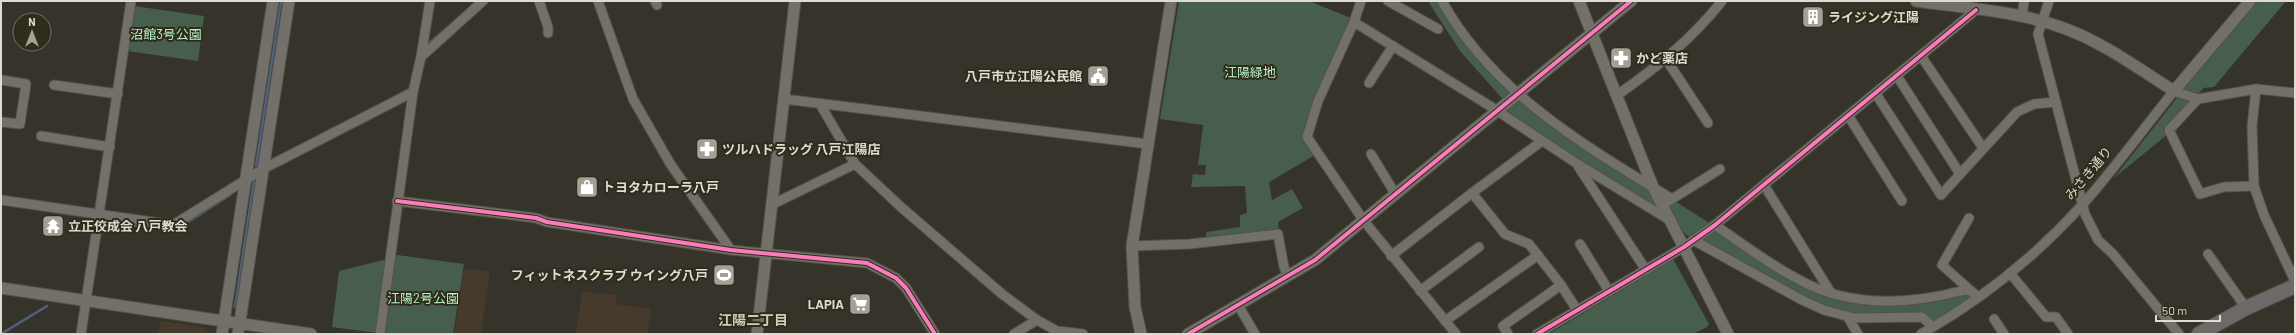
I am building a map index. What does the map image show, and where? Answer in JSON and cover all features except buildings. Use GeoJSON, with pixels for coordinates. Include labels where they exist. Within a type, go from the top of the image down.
{"type":"FeatureCollection","features":[{"type":"Feature","properties":{"kind":"main road"},"geometry":{"type":"LineString","coordinates":[[2199,334],[2246,308],[2295,286]]}},
{"type":"Feature","properties":{"kind":"street"},"geometry":{"type":"LineString","coordinates":[[80,334],[110,147],[131,1]]}},
{"type":"Feature","properties":{"kind":"street"},"geometry":{"type":"LineString","coordinates":[[222,334],[273,1]]}},
{"type":"Feature","properties":{"kind":"street"},"geometry":{"type":"LineString","coordinates":[[239,329],[289,1]]}},
{"type":"Feature","properties":{"kind":"street"},"geometry":{"type":"LineString","coordinates":[[380,334],[412,92],[421,57],[430,1]]}},
{"type":"Feature","properties":{"kind":"street"},"geometry":{"type":"LineString","coordinates":[[421,57],[483,1]]}},
{"type":"Feature","properties":{"kind":"street"},"geometry":{"type":"LineString","coordinates":[[539,1],[548,27],[548,33]]}},
{"type":"Feature","properties":{"kind":"street"},"geometry":{"type":"LineString","coordinates":[[598,1],[633,99],[682,182],[730,250]]}},
{"type":"Feature","properties":{"kind":"street"},"geometry":{"type":"LineString","coordinates":[[757,334],[795,1]]}},
{"type":"Feature","properties":{"kind":"street"},"geometry":{"type":"LineString","coordinates":[[1142,334],[1135,307],[1132,246],[1171,1]]}},
{"type":"Feature","properties":{"kind":"street"},"geometry":{"type":"LineString","coordinates":[[1361,1],[1354,22],[1318,101],[1307,137],[1364,221],[1456,334]]}},
{"type":"Feature","properties":{"kind":"street"},"geometry":{"type":"LineString","coordinates":[[1388,1],[1438,29]]}},
{"type":"Feature","properties":{"kind":"street"},"geometry":{"type":"LineString","coordinates":[[1442,1],[1461,32],[1517,94],[1538,112],[1672,199]]}},
{"type":"Feature","properties":{"kind":"street"},"geometry":{"type":"LineString","coordinates":[[1579,1],[1653,187],[1728,334]]}},
{"type":"Feature","properties":{"kind":"street"},"geometry":{"type":"LineString","coordinates":[[1188,334],[1315,260],[1632,1]]}},
{"type":"Feature","properties":{"kind":"street"},"geometry":{"type":"LineString","coordinates":[[1616,96],[1666,60],[1701,27],[1722,1]]}},
{"type":"Feature","properties":{"kind":"street"},"geometry":{"type":"LineString","coordinates":[[1916,1],[1978,7],[2042,21],[2090,40],[2174,91],[2198,99],[2256,89],[2295,93]]}},
{"type":"Feature","properties":{"kind":"street"},"geometry":{"type":"LineString","coordinates":[[2022,17],[2024,1]]}},
{"type":"Feature","properties":{"kind":"street"},"geometry":{"type":"LineString","coordinates":[[2049,1],[2038,34],[2085,214],[2098,240],[2114,254],[2179,334]]}},
{"type":"Feature","properties":{"kind":"street","name":"みさき通り"},"geometry":{"type":"LineString","coordinates":[[1921,334],[1933,327],[1975,294],[2010,273],[2082,204],[2250,1]]}},
{"type":"Feature","properties":{"kind":"street"},"geometry":{"type":"LineString","coordinates":[[1537,334],[1684,248],[1715,225],[1876,94],[1978,7]]}},
{"type":"Feature","properties":{"kind":"street"},"geometry":{"type":"LineString","coordinates":[[1354,22],[1498,111],[1576,163],[1668,219]]}},
{"type":"Feature","properties":{"kind":"street"},"geometry":{"type":"LineString","coordinates":[[1369,84],[1393,46]]}},
{"type":"Feature","properties":{"kind":"street"},"geometry":{"type":"LineString","coordinates":[[1921,56],[1983,148]]}},
{"type":"Feature","properties":{"kind":"street"},"geometry":{"type":"LineString","coordinates":[[1666,60],[1708,123]]}},
{"type":"Feature","properties":{"kind":"street"},"geometry":{"type":"LineString","coordinates":[[1897,76],[1960,174]]}},
{"type":"Feature","properties":{"kind":"street"},"geometry":{"type":"LineString","coordinates":[[1,80],[26,84],[20,124],[1,122]]}},
{"type":"Feature","properties":{"kind":"street"},"geometry":{"type":"LineString","coordinates":[[54,85],[118,94]]}},
{"type":"Feature","properties":{"kind":"street"},"geometry":{"type":"LineString","coordinates":[[2256,89],[2252,126],[2254,186],[2264,215],[2295,281]]}},
{"type":"Feature","properties":{"kind":"street"},"geometry":{"type":"LineString","coordinates":[[1,200],[173,225],[263,169],[412,92]]}},
{"type":"Feature","properties":{"kind":"street"},"geometry":{"type":"LineString","coordinates":[[1876,94],[1941,195],[2017,112],[2034,104],[2056,102]]}},
{"type":"Feature","properties":{"kind":"street"},"geometry":{"type":"LineString","coordinates":[[784,99],[1148,144]]}},
{"type":"Feature","properties":{"kind":"street"},"geometry":{"type":"LineString","coordinates":[[2198,99],[2169,130],[2200,194],[2224,187],[2254,186]]}},
{"type":"Feature","properties":{"kind":"street"},"geometry":{"type":"LineString","coordinates":[[820,104],[855,164],[901,208],[1002,294],[1037,320],[1057,331],[1083,334]]}},
{"type":"Feature","properties":{"kind":"street"},"geometry":{"type":"LineString","coordinates":[[1849,116],[1902,201]]}},
{"type":"Feature","properties":{"kind":"street"},"geometry":{"type":"LineString","coordinates":[[41,136],[110,147]]}},
{"type":"Feature","properties":{"kind":"street"},"geometry":{"type":"LineString","coordinates":[[1391,256],[1542,141]]}},
{"type":"Feature","properties":{"kind":"street"},"geometry":{"type":"LineString","coordinates":[[1371,154],[1396,195]]}},
{"type":"Feature","properties":{"kind":"street"},"geometry":{"type":"LineString","coordinates":[[1576,163],[1646,270]]}},
{"type":"Feature","properties":{"kind":"street"},"geometry":{"type":"LineString","coordinates":[[771,205],[855,164]]}},
{"type":"Feature","properties":{"kind":"street"},"geometry":{"type":"LineString","coordinates":[[1662,205],[1720,169]]}},
{"type":"Feature","properties":{"kind":"street"},"geometry":{"type":"LineString","coordinates":[[1764,185],[1831,293]]}},
{"type":"Feature","properties":{"kind":"street"},"geometry":{"type":"LineString","coordinates":[[1472,193],[1505,234],[1529,244],[1561,284],[1577,310]]}},
{"type":"Feature","properties":{"kind":"street"},"geometry":{"type":"LineString","coordinates":[[397,201],[536,218],[547,222],[730,250],[867,263],[896,278],[906,288],[935,334]]}},
{"type":"Feature","properties":{"kind":"street"},"geometry":{"type":"LineString","coordinates":[[1969,218],[1942,265],[1975,294]]}},
{"type":"Feature","properties":{"kind":"street"},"geometry":{"type":"LineString","coordinates":[[1715,225],[1795,278],[1831,293],[1863,300],[1890,301],[1921,300],[1966,290],[1975,294]]}},
{"type":"Feature","properties":{"kind":"street"},"geometry":{"type":"LineString","coordinates":[[1132,246],[1190,244],[1278,234],[1284,268],[1288,276]]}},
{"type":"Feature","properties":{"kind":"street"},"geometry":{"type":"LineString","coordinates":[[1693,240],[1802,300],[1847,316],[1874,318],[1922,317],[1933,327]]}},
{"type":"Feature","properties":{"kind":"street"},"geometry":{"type":"LineString","coordinates":[[1580,244],[1609,291]]}},
{"type":"Feature","properties":{"kind":"street"},"geometry":{"type":"LineString","coordinates":[[1420,291],[1478,247]]}},
{"type":"Feature","properties":{"kind":"street"},"geometry":{"type":"LineString","coordinates":[[2208,254],[2246,308]]}},
{"type":"Feature","properties":{"kind":"street"},"geometry":{"type":"LineString","coordinates":[[1445,321],[1538,255]]}},
{"type":"Feature","properties":{"kind":"street"},"geometry":{"type":"LineString","coordinates":[[2010,273],[2046,317],[2056,317],[2068,334]]}},
{"type":"Feature","properties":{"kind":"street"},"geometry":{"type":"LineString","coordinates":[[1508,334],[1503,326],[1561,284]]}},
{"type":"Feature","properties":{"kind":"street"},"geometry":{"type":"LineString","coordinates":[[1,288],[224,321],[239,329],[311,334]]}},
{"type":"Feature","properties":{"kind":"street"},"geometry":{"type":"LineString","coordinates":[[1238,305],[1255,334]]}},
{"type":"Feature","properties":{"kind":"street"},"geometry":{"type":"LineString","coordinates":[[1847,316],[1858,334]]}},
{"type":"Feature","properties":{"kind":"street"},"geometry":{"type":"LineString","coordinates":[[1994,319],[2004,334]]}},
{"type":"Feature","properties":{"kind":"street"},"geometry":{"type":"LineString","coordinates":[[1014,334],[1037,320]]}},
{"type":"Feature","properties":{"kind":"shaded area"},"geometry":{"type":"Polygon","coordinates":[[[464,268],[490,272],[481,334],[454,334],[464,268]]]}},
{"type":"Feature","properties":{"kind":"shaded area"},"geometry":{"type":"Polygon","coordinates":[[[582,291],[617,295],[616,304],[651,309],[647,334],[576,334],[582,291]]]}},
{"type":"Feature","properties":{"kind":"shaded area"},"geometry":{"type":"Polygon","coordinates":[[[160,321],[204,327],[211,334],[158,334],[160,321]]]}},
{"type":"Feature","properties":{"kind":"green space","name":"江陽緑地"},"geometry":{"type":"Polygon","coordinates":[[[1179,1],[1309,1],[1351,18],[1303,132],[1303,138],[1315,155],[1269,182],[1272,200],[1292,189],[1303,208],[1278,222],[1279,232],[1206,239],[1206,232],[1240,227],[1240,215],[1247,213],[1245,186],[1191,187],[1193,174],[1205,175],[1206,165],[1198,165],[1203,125],[1160,119],[1179,1]]]}},
{"type":"Feature","properties":{"kind":"green space"},"geometry":{"type":"Polygon","coordinates":[[[1428,1],[1442,1],[1511,88],[1653,187],[1795,278],[1863,300],[1965,290],[1978,297],[1933,327],[1927,319],[1874,318],[1824,310],[1693,240],[1668,219],[1504,116],[1507,104],[1460,51],[1428,1]]]}},
{"type":"Feature","properties":{"kind":"green space"},"geometry":{"type":"Polygon","coordinates":[[[2258,1],[2286,1],[2214,87],[2203,88],[2168,134],[2114,178],[2191,80],[2258,1]]]}},
{"type":"Feature","properties":{"kind":"green space","name":"沼館3号公園"},"geometry":{"type":"Polygon","coordinates":[[[134,6],[204,16],[198,61],[127,51],[134,6]]]}},
{"type":"Feature","properties":{"kind":"green space","name":"江陽2号公園"},"geometry":{"type":"Polygon","coordinates":[[[397,255],[464,264],[453,334],[387,334],[384,330],[393,257],[397,255]]]}},
{"type":"Feature","properties":{"kind":"green space","name":"江陽2号公園"},"geometry":{"type":"Polygon","coordinates":[[[387,259],[378,333],[332,327],[339,271],[387,259]]]}},
{"type":"Feature","properties":{"kind":"green space"},"geometry":{"type":"Polygon","coordinates":[[[1673,259],[1709,324],[1707,327],[1693,334],[1549,334],[1673,259]]]}},
{"type":"Feature","properties":{"kind":"waterway"},"geometry":{"type":"LineString","coordinates":[[256,166],[281,1]]}},
{"type":"Feature","properties":{"kind":"waterway"},"geometry":{"type":"LineString","coordinates":[[428,44],[448,27]]}},
{"type":"Feature","properties":{"kind":"waterway"},"geometry":{"type":"LineString","coordinates":[[235,307],[254,180]]}},
{"type":"Feature","properties":{"kind":"waterway"},"geometry":{"type":"LineString","coordinates":[[185,224],[230,195]]}},
{"type":"Feature","properties":{"kind":"waterway"},"geometry":{"type":"LineString","coordinates":[[103,227],[104,221],[172,231],[177,228]]}},
{"type":"Feature","properties":{"kind":"waterway"},"geometry":{"type":"LineString","coordinates":[[1,334],[47,306]]}},
{"type":"Feature","properties":{"kind":"cycle path"},"geometry":{"type":"LineString","coordinates":[[1188,334],[1315,260],[1631,1]]}},
{"type":"Feature","properties":{"kind":"cycle path"},"geometry":{"type":"LineString","coordinates":[[1537,334],[1684,247],[1715,225],[1976,10]]}},
{"type":"Feature","properties":{"kind":"cycle path"},"geometry":{"type":"LineString","coordinates":[[397,201],[536,218],[547,222],[731,250],[867,263],[896,278],[906,288],[935,334]]}},
{"type":"Feature","properties":{"kind":"place","name":"ライジング江陽"},"geometry":{"type":"Point","coordinates":[1813,17]}},
{"type":"Feature","properties":{"kind":"place","name":"かど薬店"},"geometry":{"type":"Point","coordinates":[1621,58]}},
{"type":"Feature","properties":{"kind":"place","name":"八戸市立江陽公民館"},"geometry":{"type":"Point","coordinates":[1098,76]}},
{"type":"Feature","properties":{"kind":"place","name":"ツルハドラッグ 八戸江陽店"},"geometry":{"type":"Point","coordinates":[707,149]}},
{"type":"Feature","properties":{"kind":"place","name":"トヨタカローラ八戸"},"geometry":{"type":"Point","coordinates":[587,187]}},
{"type":"Feature","properties":{"kind":"place","name":"立正佼成会 八戸教会"},"geometry":{"type":"Point","coordinates":[53,226]}},
{"type":"Feature","properties":{"kind":"place","name":"フィットネスクラブ ウイング八戸"},"geometry":{"type":"Point","coordinates":[724,275]}},
{"type":"Feature","properties":{"kind":"place","name":"LAPIA"},"geometry":{"type":"Point","coordinates":[860,304]}},
{"type":"Feature","properties":{"kind":"district","name":"江陽二丁目"},"geometry":{"type":"Point","coordinates":[753,319]}}]}
